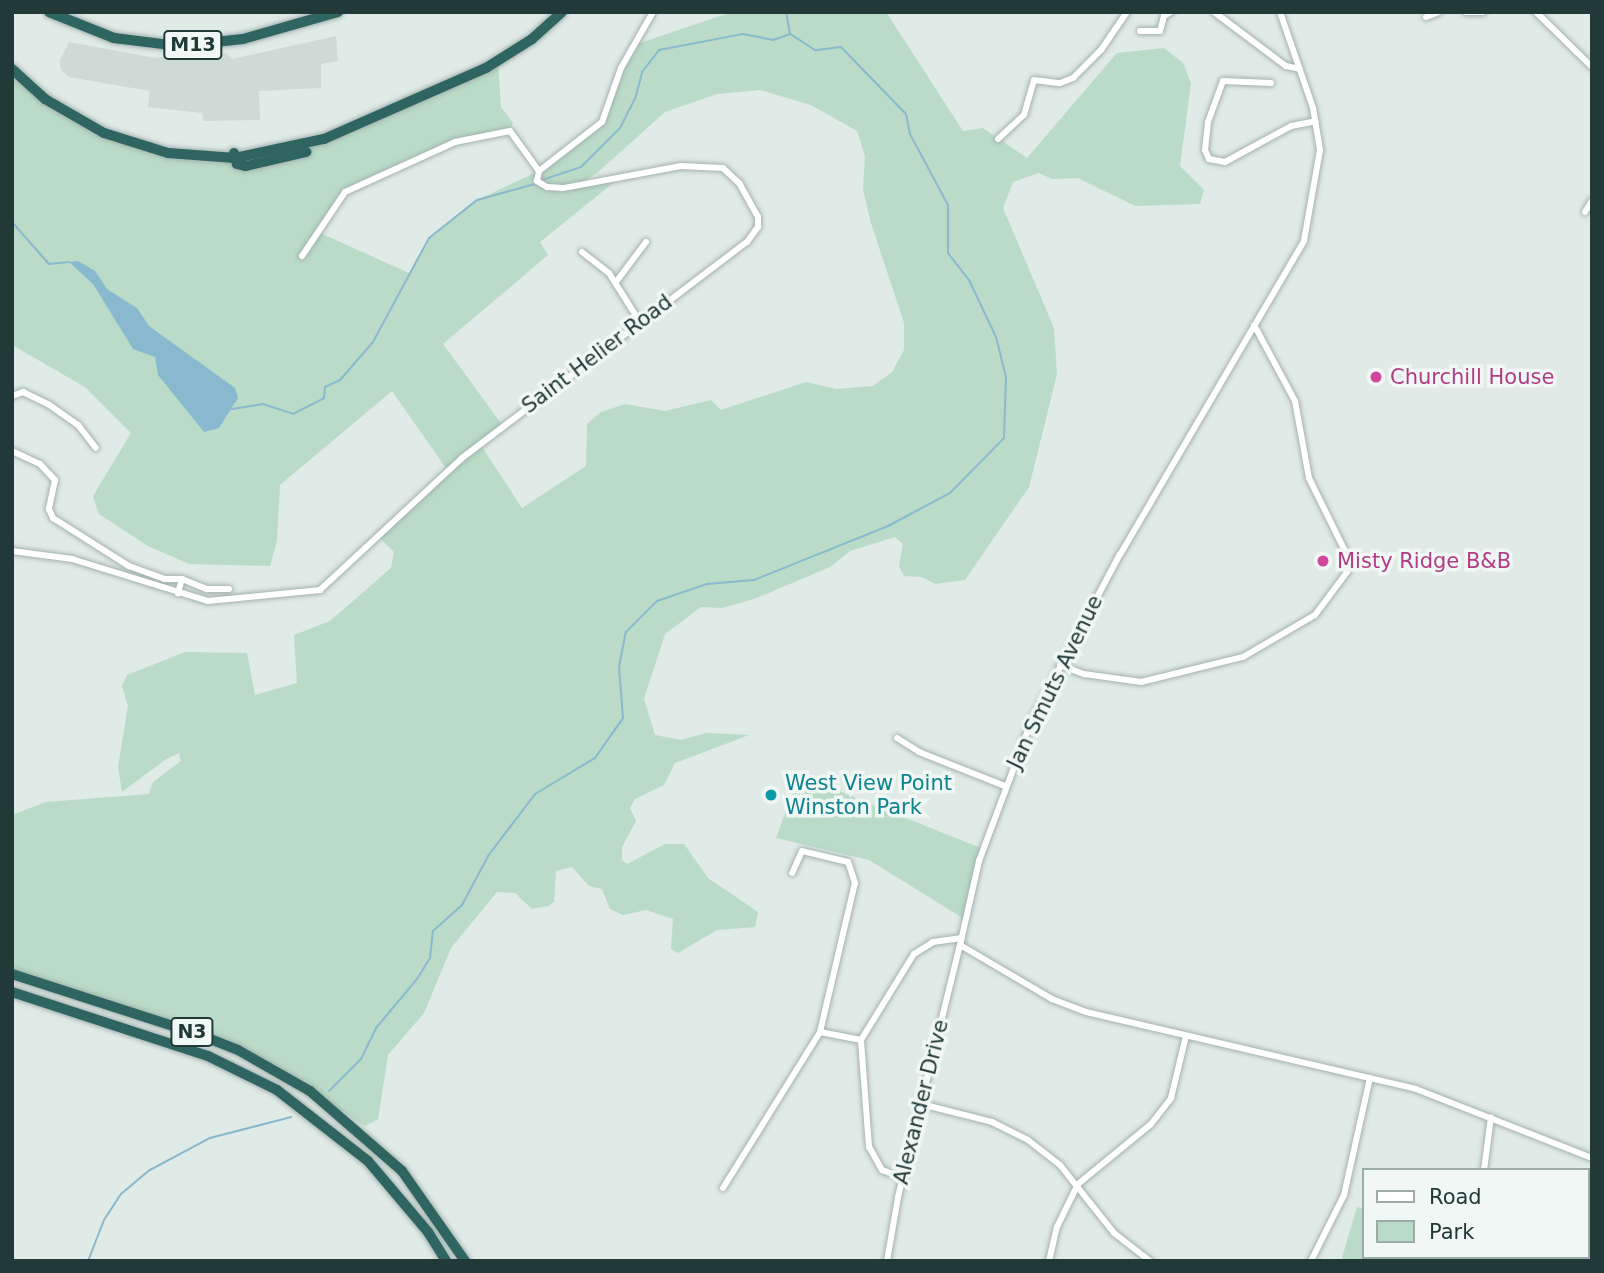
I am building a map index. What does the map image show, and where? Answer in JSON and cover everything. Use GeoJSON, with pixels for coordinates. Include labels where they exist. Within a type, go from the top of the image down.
{"type":"FeatureCollection","features":[{"type":"Feature","properties":{"kind":"highway","name":"M13"},"geometry":{"type":"LineString","coordinates":[[49,12],[114,38],[178,46],[243,39],[338,12]]}},
{"type":"Feature","properties":{"kind":"highway"},"geometry":{"type":"LineString","coordinates":[[12,69],[58,108],[113,137],[168,153],[235,156],[295,148],[367,121],[498,62],[562,12]]}},
{"type":"Feature","properties":{"kind":"highway","name":"N3"},"geometry":{"type":"LineString","coordinates":[[12,974],[238,1050],[310,1091],[354,1125],[414,1185],[465,1261]]}},
{"type":"Feature","properties":{"kind":"highway","name":"N3"},"geometry":{"type":"LineString","coordinates":[[12,992],[208,1056],[277,1090],[341,1136],[368,1161],[414,1213],[446,1261]]}},
{"type":"Feature","properties":{"kind":"street"},"geometry":{"type":"LineString","coordinates":[[302,256],[347,190],[455,142],[510,131],[539,171],[602,122],[621,68],[653,12]]}},
{"type":"Feature","properties":{"kind":"street"},"geometry":{"type":"LineString","coordinates":[[998,139],[1024,115],[1034,80],[1060,83],[1073,78],[1101,50],[1127,12]]}},
{"type":"Feature","properties":{"kind":"street"},"geometry":{"type":"LineString","coordinates":[[1140,31],[1160,31],[1164,16],[1171,12]]}},
{"type":"Feature","properties":{"kind":"street"},"geometry":{"type":"LineString","coordinates":[[1214,12],[1286,65],[1300,69]]}},
{"type":"Feature","properties":{"kind":"street","name":"Jan Smuts Avenue"},"geometry":{"type":"LineString","coordinates":[[961,941],[979,861],[1006,786],[1060,666],[1305,237],[1320,150],[1316,121],[1280,12]]}},
{"type":"Feature","properties":{"kind":"street"},"geometry":{"type":"LineString","coordinates":[[1426,17],[1439,12]]}},
{"type":"Feature","properties":{"kind":"street"},"geometry":{"type":"LineString","coordinates":[[1466,12],[1483,12]]}},
{"type":"Feature","properties":{"kind":"street"},"geometry":{"type":"LineString","coordinates":[[1536,12],[1592,68]]}},
{"type":"Feature","properties":{"kind":"street"},"geometry":{"type":"LineString","coordinates":[[1280,58],[1293,48]]}},
{"type":"Feature","properties":{"kind":"street"},"geometry":{"type":"LineString","coordinates":[[1271,83],[1223,80],[1208,122],[1207,157],[1227,162],[1263,139],[1316,121]]}},
{"type":"Feature","properties":{"kind":"street","name":"Saint Helier Road"},"geometry":{"type":"LineString","coordinates":[[12,551],[72,559],[178,593],[220,601],[306,594],[327,587],[462,458],[754,234],[758,217],[740,184],[723,168],[691,166],[563,188],[540,183],[539,171]]}},
{"type":"Feature","properties":{"kind":"street"},"geometry":{"type":"LineString","coordinates":[[1585,212],[1592,201]]}},
{"type":"Feature","properties":{"kind":"street"},"geometry":{"type":"LineString","coordinates":[[615,282],[631,257],[646,242]]}},
{"type":"Feature","properties":{"kind":"street"},"geometry":{"type":"LineString","coordinates":[[582,252],[603,265],[640,322]]}},
{"type":"Feature","properties":{"kind":"street"},"geometry":{"type":"LineString","coordinates":[[1060,666],[1084,674],[1141,682],[1235,660],[1315,615],[1347,572],[1349,557],[1309,478],[1295,401],[1254,325]]}},
{"type":"Feature","properties":{"kind":"street"},"geometry":{"type":"LineString","coordinates":[[12,396],[26,393],[48,404],[78,425],[96,448]]}},
{"type":"Feature","properties":{"kind":"street"},"geometry":{"type":"LineString","coordinates":[[12,451],[40,464],[55,480],[49,509],[53,518],[129,566],[164,579],[182,579],[204,589],[229,589]]}},
{"type":"Feature","properties":{"kind":"street"},"geometry":{"type":"LineString","coordinates":[[178,593],[182,579]]}},
{"type":"Feature","properties":{"kind":"street"},"geometry":{"type":"LineString","coordinates":[[897,738],[919,752],[1006,786]]}},
{"type":"Feature","properties":{"kind":"street"},"geometry":{"type":"LineString","coordinates":[[723,1188],[820,1032],[855,883],[848,862],[802,851],[792,873]]}},
{"type":"Feature","properties":{"kind":"street"},"geometry":{"type":"LineString","coordinates":[[903,1178],[882,1170],[869,1147],[861,1040],[914,954],[933,942],[961,941],[1057,1002],[1186,1036],[1430,1093],[1592,1158]]}},
{"type":"Feature","properties":{"kind":"street","name":"Alexander Drive"},"geometry":{"type":"LineString","coordinates":[[887,1261],[903,1178],[961,941]]}},
{"type":"Feature","properties":{"kind":"street"},"geometry":{"type":"LineString","coordinates":[[820,1032],[861,1040]]}},
{"type":"Feature","properties":{"kind":"street"},"geometry":{"type":"LineString","coordinates":[[1049,1261],[1057,1227],[1078,1185],[1164,1108],[1180,1074],[1186,1036]]}},
{"type":"Feature","properties":{"kind":"street"},"geometry":{"type":"LineString","coordinates":[[1311,1261],[1344,1195],[1370,1077]]}},
{"type":"Feature","properties":{"kind":"street"},"geometry":{"type":"LineString","coordinates":[[921,1104],[1010,1129],[1045,1152],[1078,1185],[1114,1233],[1150,1261]]}},
{"type":"Feature","properties":{"kind":"street"},"geometry":{"type":"LineString","coordinates":[[1484,1168],[1491,1117]]}},
{"type":"Feature","properties":{"kind":"shaded area"},"geometry":{"type":"Polygon","coordinates":[[[336,36],[338,61],[321,64],[321,88],[259,91],[260,120],[203,121],[202,113],[148,107],[150,91],[69,77],[61,70],[60,60],[69,42],[155,58],[227,53],[232,59],[336,36]]]}},
{"type":"Feature","properties":{"kind":"green space"},"geometry":{"type":"Polygon","coordinates":[[[732,12],[886,12],[963,131],[983,128],[1027,158],[1117,53],[1164,48],[1183,63],[1191,83],[1180,166],[1204,190],[1200,204],[1135,206],[1078,178],[1052,179],[1039,173],[1013,182],[1003,208],[1054,328],[1057,374],[1029,487],[965,580],[935,584],[922,577],[904,576],[899,566],[903,544],[895,537],[850,551],[830,567],[754,599],[722,608],[701,607],[665,634],[644,699],[655,735],[681,740],[706,733],[749,735],[675,763],[664,785],[635,799],[630,808],[636,821],[622,847],[622,860],[627,864],[665,844],[684,844],[708,878],[758,912],[755,927],[717,930],[678,953],[671,949],[673,919],[646,910],[623,915],[610,909],[602,889],[589,886],[572,867],[556,871],[554,902],[548,906],[532,909],[515,893],[497,892],[451,948],[424,1013],[388,1055],[378,1119],[365,1126],[240,1046],[12,971],[12,815],[46,802],[149,794],[153,782],[181,761],[179,753],[165,760],[122,792],[118,767],[128,706],[122,686],[127,675],[185,652],[247,653],[255,695],[297,683],[294,635],[330,621],[391,568],[394,552],[379,537],[448,471],[392,391],[280,485],[277,541],[270,566],[189,564],[148,546],[99,514],[93,496],[131,433],[85,387],[12,345],[12,69],[27,84],[104,133],[195,157],[295,148],[498,62],[501,107],[513,123],[510,131],[465,139],[345,192],[318,232],[409,273],[429,238],[477,200],[539,171],[598,127],[634,45],[732,12]],[[760,90],[717,94],[665,112],[597,173],[577,185],[618,179],[540,242],[548,255],[443,344],[503,426],[480,444],[522,508],[586,466],[587,424],[601,412],[625,404],[665,411],[711,400],[721,410],[806,382],[836,389],[873,386],[892,372],[904,350],[904,323],[871,223],[863,189],[865,156],[857,131],[811,105],[760,90]]]}},
{"type":"Feature","properties":{"kind":"green space"},"geometry":{"type":"Polygon","coordinates":[[[799,775],[983,849],[966,920],[869,860],[776,838],[799,775]]]}},
{"type":"Feature","properties":{"kind":"green space"},"geometry":{"type":"Polygon","coordinates":[[[1357,1207],[1362,1208],[1362,1259],[1448,1259],[1448,1261],[1341,1261],[1357,1207]]]}},
{"type":"Feature","properties":{"kind":"water"},"geometry":{"type":"Polygon","coordinates":[[[78,261],[95,271],[107,289],[137,308],[149,326],[235,388],[238,398],[219,428],[204,432],[158,375],[155,357],[133,349],[93,284],[69,262],[78,261]]]}},
{"type":"Feature","properties":{"kind":"waterway"},"geometry":{"type":"LineString","coordinates":[[329,1091],[361,1059],[376,1028],[417,979],[430,958],[433,931],[462,905],[488,856],[535,794],[595,758],[623,718],[619,667],[626,632],[657,601],[707,584],[754,580],[888,526],[950,493],[1004,438],[1006,377],[996,337],[969,280],[948,253],[948,205],[910,134],[906,114],[841,47],[815,50],[790,34],[786,12]]}},
{"type":"Feature","properties":{"kind":"waterway"},"geometry":{"type":"LineString","coordinates":[[539,181],[581,167],[620,128],[635,99],[642,72],[659,50],[743,34],[773,40],[790,34]]}},
{"type":"Feature","properties":{"kind":"waterway"},"geometry":{"type":"LineString","coordinates":[[232,409],[263,404],[293,414],[324,398],[325,387],[340,380],[373,342],[429,238],[477,200],[535,184]]}},
{"type":"Feature","properties":{"kind":"waterway"},"geometry":{"type":"LineString","coordinates":[[12,222],[49,264],[69,262]]}},
{"type":"Feature","properties":{"kind":"waterway"},"geometry":{"type":"LineString","coordinates":[[88,1261],[104,1220],[121,1194],[150,1170],[210,1138],[291,1117]]}},
{"type":"Feature","properties":{"kind":"place","name":"Churchill House"},"geometry":{"type":"Point","coordinates":[1376,377]}},
{"type":"Feature","properties":{"kind":"place","name":"Misty Ridge B&B"},"geometry":{"type":"Point","coordinates":[1323,561]}},
{"type":"Feature","properties":{"kind":"place","name":"West View Point Winston Park"},"geometry":{"type":"Point","coordinates":[771,795]}}]}
